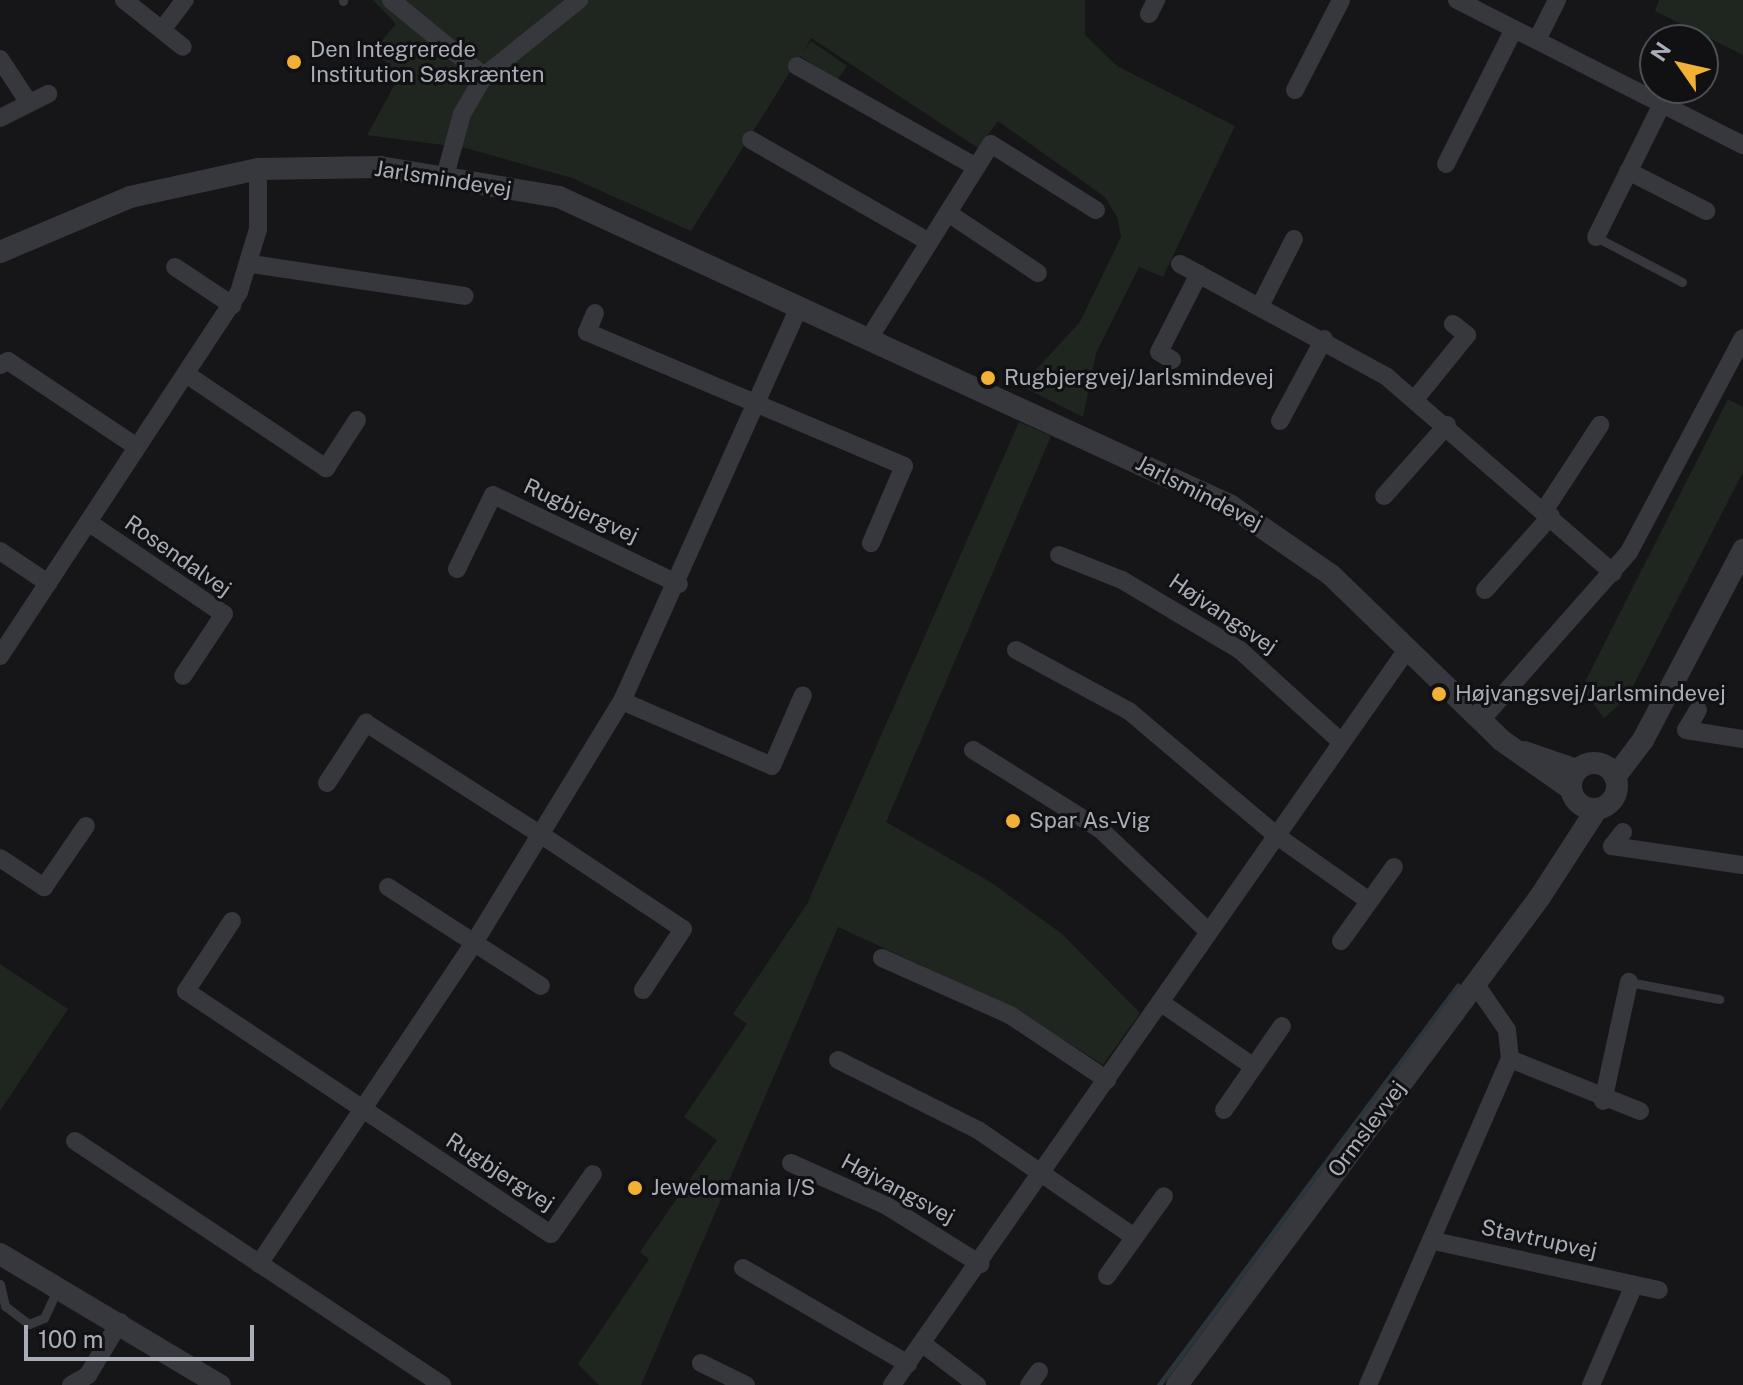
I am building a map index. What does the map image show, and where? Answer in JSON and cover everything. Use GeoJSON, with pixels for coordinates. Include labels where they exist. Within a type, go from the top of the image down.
{"type":"FeatureCollection","features":[{"type":"Feature","properties":{"kind":"street"},"geometry":{"type":"LineString","coordinates":[[124,0],[183,47]]}},
{"type":"Feature","properties":{"kind":"street"},"geometry":{"type":"LineString","coordinates":[[162,30],[185,0]]}},
{"type":"Feature","properties":{"kind":"street"},"geometry":{"type":"LineString","coordinates":[[391,0],[484,76]]}},
{"type":"Feature","properties":{"kind":"street"},"geometry":{"type":"LineString","coordinates":[[445,176],[462,114],[484,76],[579,0]]}},
{"type":"Feature","properties":{"kind":"street"},"geometry":{"type":"LineString","coordinates":[[1295,90],[1341,0]]}},
{"type":"Feature","properties":{"kind":"street"},"geometry":{"type":"LineString","coordinates":[[1457,0],[1639,92]]}},
{"type":"Feature","properties":{"kind":"street"},"geometry":{"type":"LineString","coordinates":[[1537,40],[1557,0]]}},
{"type":"Feature","properties":{"kind":"street"},"geometry":{"type":"LineString","coordinates":[[1446,164],[1514,29]]}},
{"type":"Feature","properties":{"kind":"street"},"geometry":{"type":"LineString","coordinates":[[0,59],[29,103]]}},
{"type":"Feature","properties":{"kind":"street"},"geometry":{"type":"LineString","coordinates":[[797,66],[976,167]]}},
{"type":"Feature","properties":{"kind":"street"},"geometry":{"type":"LineString","coordinates":[[0,118],[48,94]]}},
{"type":"Feature","properties":{"kind":"street"},"geometry":{"type":"LineString","coordinates":[[1596,237],[1662,104],[1743,145]]}},
{"type":"Feature","properties":{"kind":"street"},"geometry":{"type":"LineString","coordinates":[[751,140],[929,242]]}},
{"type":"Feature","properties":{"kind":"street"},"geometry":{"type":"LineString","coordinates":[[868,340],[991,144],[1096,210]]}},
{"type":"Feature","properties":{"kind":"street","name":"Jarlsmindevej"},"geometry":{"type":"LineString","coordinates":[[0,252],[114,202],[258,169],[380,167],[559,197],[1231,506],[1331,575],[1511,748],[1589,785]]}},
{"type":"Feature","properties":{"kind":"street","name":"Rosendalvej"},"geometry":{"type":"LineString","coordinates":[[0,656],[232,305],[251,264],[258,169]]}},
{"type":"Feature","properties":{"kind":"street"},"geometry":{"type":"LineString","coordinates":[[1628,171],[1706,211]]}},
{"type":"Feature","properties":{"kind":"street"},"geometry":{"type":"LineString","coordinates":[[948,213],[1038,273]]}},
{"type":"Feature","properties":{"kind":"street"},"geometry":{"type":"LineString","coordinates":[[1260,306],[1294,239]]}},
{"type":"Feature","properties":{"kind":"street"},"geometry":{"type":"LineString","coordinates":[[251,264],[465,296]]}},
{"type":"Feature","properties":{"kind":"street"},"geometry":{"type":"LineString","coordinates":[[1180,264],[1324,339],[1416,398],[1613,573]]}},
{"type":"Feature","properties":{"kind":"street"},"geometry":{"type":"LineString","coordinates":[[175,267],[232,305]]}},
{"type":"Feature","properties":{"kind":"street"},"geometry":{"type":"LineString","coordinates":[[1172,360],[1159,352],[1199,274]]}},
{"type":"Feature","properties":{"kind":"street"},"geometry":{"type":"LineString","coordinates":[[259,1264],[543,836],[622,701],[679,584],[798,309]]}},
{"type":"Feature","properties":{"kind":"street"},"geometry":{"type":"LineString","coordinates":[[595,313],[587,332],[904,466],[871,543]]}},
{"type":"Feature","properties":{"kind":"street"},"geometry":{"type":"LineString","coordinates":[[1416,398],[1467,335],[1453,324]]}},
{"type":"Feature","properties":{"kind":"street"},"geometry":{"type":"LineString","coordinates":[[1481,720],[1613,573],[1743,338]]}},
{"type":"Feature","properties":{"kind":"street"},"geometry":{"type":"LineString","coordinates":[[1280,421],[1324,339]]}},
{"type":"Feature","properties":{"kind":"street"},"geometry":{"type":"LineString","coordinates":[[0,365],[8,361],[137,447]]}},
{"type":"Feature","properties":{"kind":"street"},"geometry":{"type":"LineString","coordinates":[[186,374],[326,468],[357,420]]}},
{"type":"Feature","properties":{"kind":"street"},"geometry":{"type":"LineString","coordinates":[[1384,496],[1447,425]]}},
{"type":"Feature","properties":{"kind":"street"},"geometry":{"type":"LineString","coordinates":[[1485,590],[1548,513],[1600,425]]}},
{"type":"Feature","properties":{"kind":"street","name":"Rugbjergvej"},"geometry":{"type":"LineString","coordinates":[[457,569],[493,495],[679,584]]}},
{"type":"Feature","properties":{"kind":"street","name":"Rosendalvej"},"geometry":{"type":"LineString","coordinates":[[88,522],[224,614],[183,676]]}},
{"type":"Feature","properties":{"kind":"street"},"geometry":{"type":"LineString","coordinates":[[1589,785],[1657,713],[1743,550]]}},
{"type":"Feature","properties":{"kind":"street"},"geometry":{"type":"LineString","coordinates":[[0,551],[48,583]]}},
{"type":"Feature","properties":{"kind":"street","name":"Højvangsvej"},"geometry":{"type":"LineString","coordinates":[[1059,555],[1122,580],[1240,650],[1341,742]]}},
{"type":"Feature","properties":{"kind":"street"},"geometry":{"type":"LineString","coordinates":[[892,1385],[980,1264],[1408,648]]}},
{"type":"Feature","properties":{"kind":"street"},"geometry":{"type":"LineString","coordinates":[[1016,650],[1151,726],[1277,836],[1369,901]]}},
{"type":"Feature","properties":{"kind":"street"},"geometry":{"type":"LineString","coordinates":[[622,701],[772,766],[803,695]]}},
{"type":"Feature","properties":{"kind":"street"},"geometry":{"type":"LineString","coordinates":[[1698,710],[1686,730],[1743,739]]}},
{"type":"Feature","properties":{"kind":"street"},"geometry":{"type":"LineString","coordinates":[[327,783],[366,723],[543,836],[683,929],[643,990]]}},
{"type":"Feature","properties":{"kind":"street"},"geometry":{"type":"LineString","coordinates":[[973,750],[1100,829],[1209,932]]}},
{"type":"Feature","properties":{"kind":"street","name":"Ormslevvej"},"geometry":{"type":"LineString","coordinates":[[1177,1385],[1557,873],[1589,785]]}},
{"type":"Feature","properties":{"kind":"street"},"geometry":{"type":"LineString","coordinates":[[0,858],[44,887],[86,826]]}},
{"type":"Feature","properties":{"kind":"street"},"geometry":{"type":"LineString","coordinates":[[1623,832],[1612,846],[1743,865]]}},
{"type":"Feature","properties":{"kind":"street"},"geometry":{"type":"LineString","coordinates":[[1341,941],[1394,867]]}},
{"type":"Feature","properties":{"kind":"street"},"geometry":{"type":"LineString","coordinates":[[388,887],[541,986]]}},
{"type":"Feature","properties":{"kind":"street","name":"Rugbjergvej"},"geometry":{"type":"LineString","coordinates":[[232,921],[186,991],[551,1234],[593,1174]]}},
{"type":"Feature","properties":{"kind":"street"},"geometry":{"type":"LineString","coordinates":[[882,958],[1010,1015],[1107,1080]]}},
{"type":"Feature","properties":{"kind":"street"},"geometry":{"type":"LineString","coordinates":[[1603,1101],[1629,982]]}},
{"type":"Feature","properties":{"kind":"street"},"geometry":{"type":"LineString","coordinates":[[1368,1385],[1434,1241],[1510,1059],[1507,1030],[1476,985]]}},
{"type":"Feature","properties":{"kind":"street"},"geometry":{"type":"LineString","coordinates":[[1160,1002],[1254,1067]]}},
{"type":"Feature","properties":{"kind":"street"},"geometry":{"type":"LineString","coordinates":[[1224,1110],[1282,1026]]}},
{"type":"Feature","properties":{"kind":"street"},"geometry":{"type":"LineString","coordinates":[[1510,1059],[1603,1101],[1640,1111]]}},
{"type":"Feature","properties":{"kind":"street"},"geometry":{"type":"LineString","coordinates":[[838,1060],[978,1130],[1134,1237]]}},
{"type":"Feature","properties":{"kind":"street"},"geometry":{"type":"LineString","coordinates":[[75,1141],[442,1385]]}},
{"type":"Feature","properties":{"kind":"street","name":"Højvangsvej"},"geometry":{"type":"LineString","coordinates":[[791,1163],[887,1206],[980,1264]]}},
{"type":"Feature","properties":{"kind":"street"},"geometry":{"type":"LineString","coordinates":[[1107,1276],[1164,1196]]}},
{"type":"Feature","properties":{"kind":"street","name":"Stavtrupvej"},"geometry":{"type":"LineString","coordinates":[[1434,1241],[1659,1290]]}},
{"type":"Feature","properties":{"kind":"street"},"geometry":{"type":"LineString","coordinates":[[0,1254],[120,1322],[220,1385]]}},
{"type":"Feature","properties":{"kind":"street"},"geometry":{"type":"LineString","coordinates":[[743,1268],[908,1364]]}},
{"type":"Feature","properties":{"kind":"street"},"geometry":{"type":"LineString","coordinates":[[1591,1385],[1634,1285]]}},
{"type":"Feature","properties":{"kind":"street"},"geometry":{"type":"LineString","coordinates":[[71,1385],[88,1375],[120,1322]]}},
{"type":"Feature","properties":{"kind":"street"},"geometry":{"type":"LineString","coordinates":[[923,1344],[977,1385]]}},
{"type":"Feature","properties":{"kind":"street"},"geometry":{"type":"LineString","coordinates":[[701,1363],[746,1385]]}},
{"type":"Feature","properties":{"kind":"lane"},"geometry":{"type":"LineString","coordinates":[[1596,237],[1682,282]]}},
{"type":"Feature","properties":{"kind":"lane"},"geometry":{"type":"LineString","coordinates":[[1629,982],[1719,999]]}},
{"type":"Feature","properties":{"kind":"lane"},"geometry":{"type":"LineString","coordinates":[[0,1284],[5,1306],[29,1324],[44,1318],[58,1286]]}},
{"type":"Feature","properties":{"kind":"shaded area"},"geometry":{"type":"Polygon","coordinates":[[[373,0],[1085,0],[1085,35],[1117,66],[1235,126],[1163,277],[1139,267],[1096,353],[1083,417],[1021,386],[1080,322],[1121,237],[1117,217],[1105,197],[998,121],[978,148],[811,38],[803,53],[811,41],[847,66],[837,80],[800,56],[691,231],[572,178],[466,148],[367,135],[400,75],[373,51],[396,24],[373,0]]]}},
{"type":"Feature","properties":{"kind":"shaded area"},"geometry":{"type":"Polygon","coordinates":[[[1659,0],[1743,0],[1743,55],[1719,43],[1719,24],[1681,24],[1655,11],[1659,0]]]}},
{"type":"Feature","properties":{"kind":"shaded area"},"geometry":{"type":"Polygon","coordinates":[[[1728,399],[1743,407],[1743,472],[1627,698],[1604,718],[1584,691],[1586,680],[1728,399]]]}},
{"type":"Feature","properties":{"kind":"shaded area"},"geometry":{"type":"Polygon","coordinates":[[[1019,422],[1051,436],[886,822],[992,883],[1062,934],[1140,1013],[1103,1065],[1012,1007],[838,927],[641,1385],[599,1385],[578,1364],[649,1259],[640,1252],[717,1140],[684,1117],[747,1024],[733,1014],[807,904],[1019,422]]]}},
{"type":"Feature","properties":{"kind":"shaded area"},"geometry":{"type":"Polygon","coordinates":[[[0,964],[68,1009],[0,1111],[0,964]]]}},
{"type":"Feature","properties":{"kind":"waterway"},"geometry":{"type":"LineString","coordinates":[[1159,1385],[1458,986]]}},
{"type":"Feature","properties":{"kind":"place","name":"Den Integrerede Institution Søskrænten"},"geometry":{"type":"Point","coordinates":[294,62]}},
{"type":"Feature","properties":{"kind":"place","name":"Rugbjergvej/Jarlsmindevej"},"geometry":{"type":"Point","coordinates":[988,378]}},
{"type":"Feature","properties":{"kind":"place","name":"Højvangsvej/Jarlsmindevej"},"geometry":{"type":"Point","coordinates":[1439,694]}},
{"type":"Feature","properties":{"kind":"place","name":"Spar As-Vig"},"geometry":{"type":"Point","coordinates":[1013,821]}},
{"type":"Feature","properties":{"kind":"place","name":"Jewelomania I/S"},"geometry":{"type":"Point","coordinates":[635,1188]}}]}
